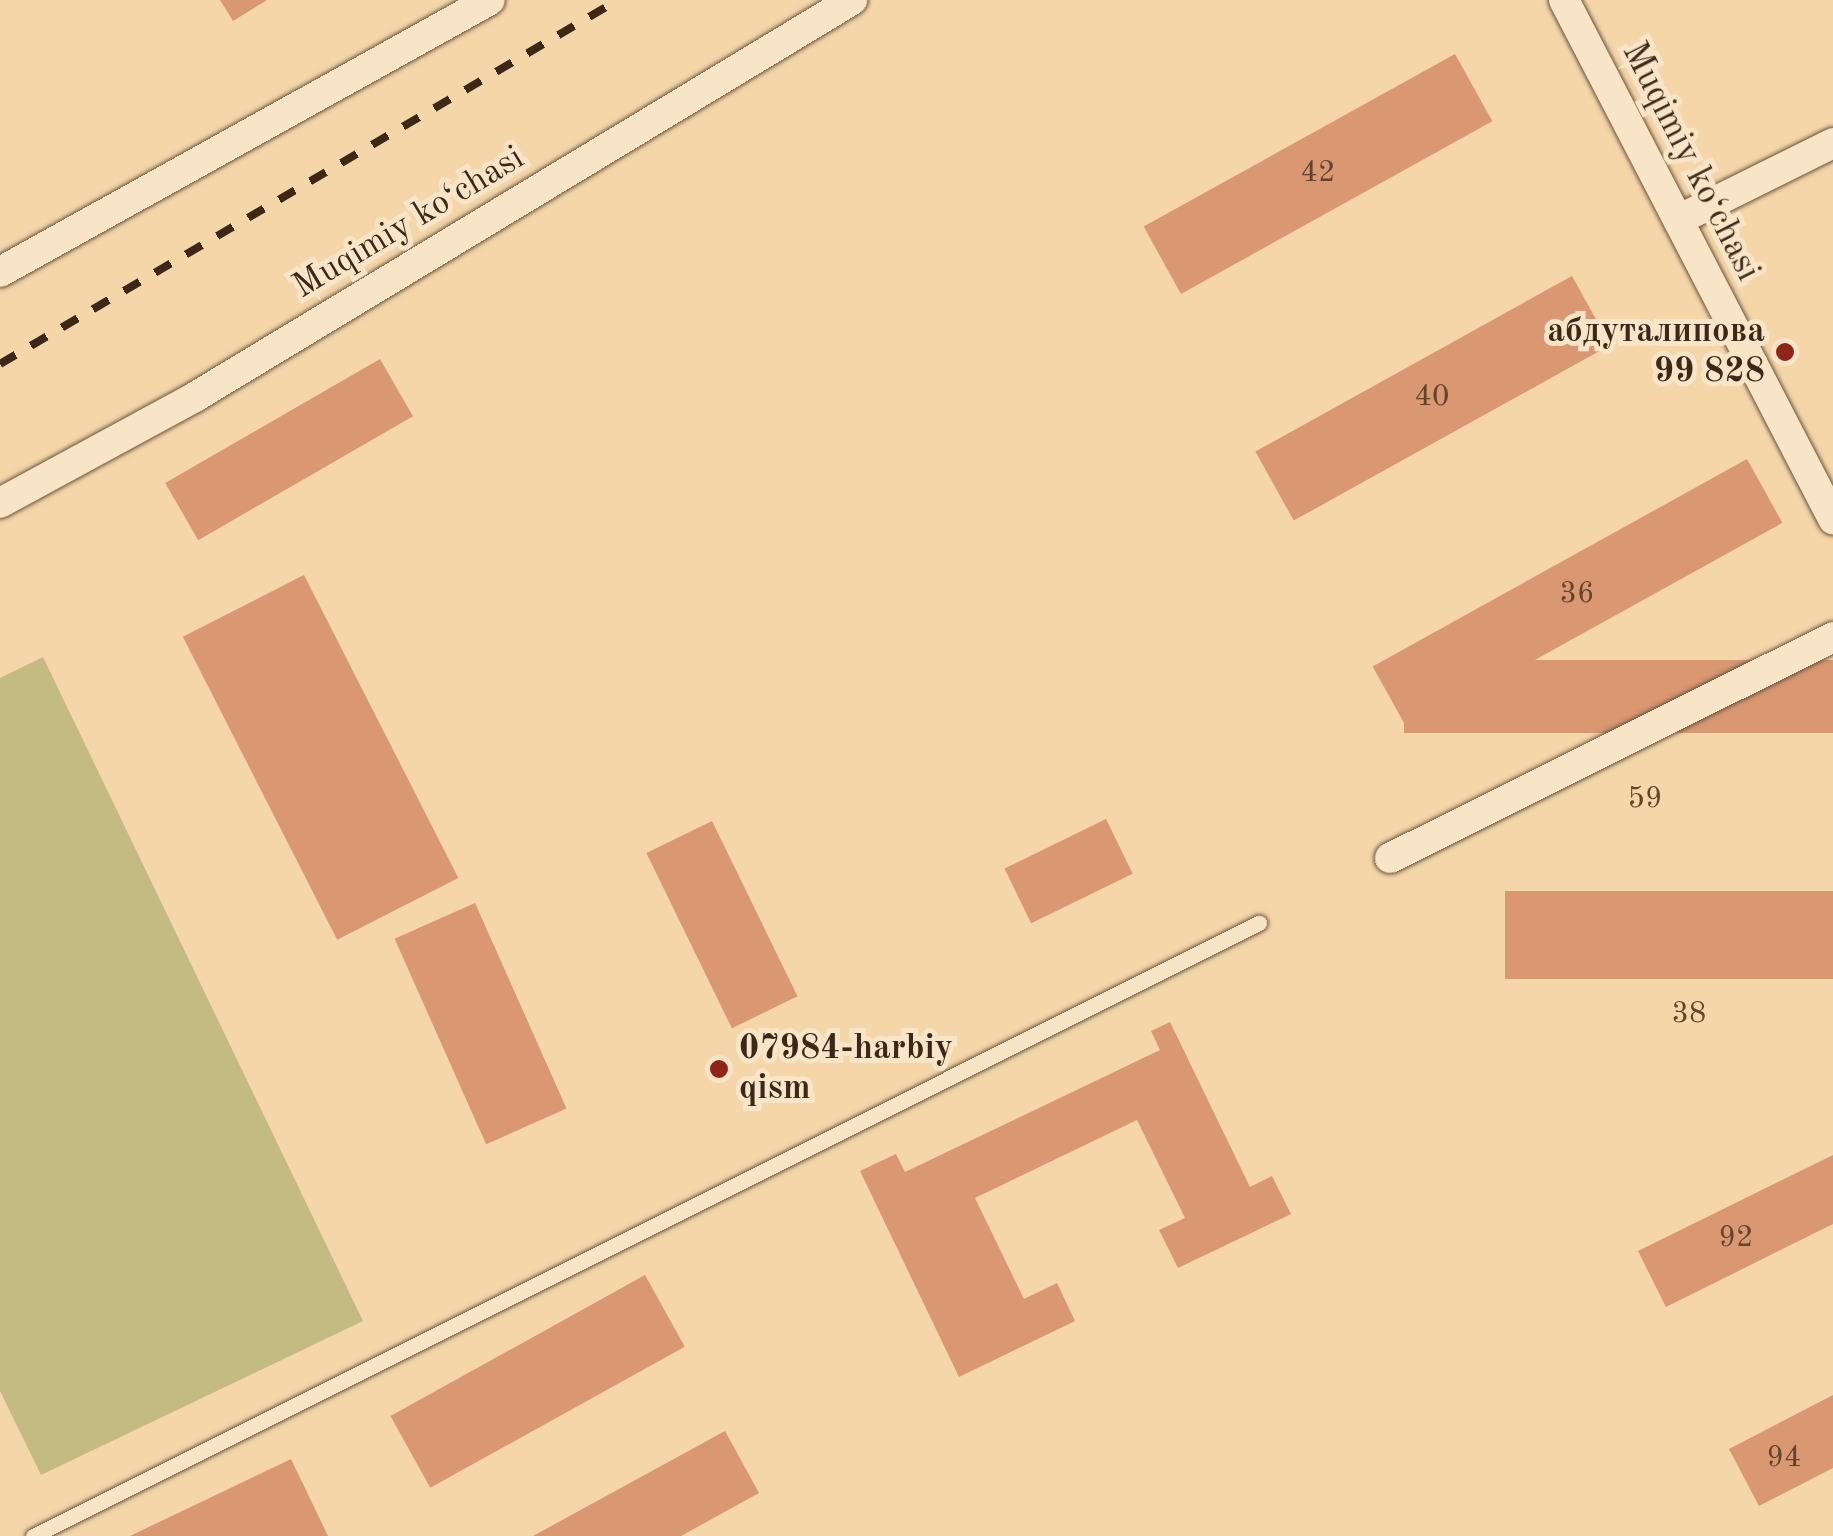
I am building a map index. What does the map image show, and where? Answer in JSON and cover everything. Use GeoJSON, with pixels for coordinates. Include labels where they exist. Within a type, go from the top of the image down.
{"type":"FeatureCollection","features":[{"type":"Feature","properties":{"kind":"street"},"geometry":{"type":"LineString","coordinates":[[0,272],[490,0]]}},
{"type":"Feature","properties":{"kind":"street","name":"Muqimiy ko‘chasi"},"geometry":{"type":"LineString","coordinates":[[0,503],[212,386],[852,0]]}},
{"type":"Feature","properties":{"kind":"street","name":"Muqimiy ko‘chasi"},"geometry":{"type":"LineString","coordinates":[[1564,0],[1833,519]]}},
{"type":"Feature","properties":{"kind":"street"},"geometry":{"type":"LineString","coordinates":[[1678,220],[1833,143]]}},
{"type":"Feature","properties":{"kind":"street"},"geometry":{"type":"LineString","coordinates":[[1390,858],[1833,636]]}},
{"type":"Feature","properties":{"kind":"lane"},"geometry":{"type":"LineString","coordinates":[[32,1536],[1259,923]]}},
{"type":"Feature","properties":{"kind":"shaded area"},"geometry":{"type":"Polygon","coordinates":[[[43,657],[363,1321],[41,1475],[0,1391],[0,678],[43,657]]]}},
{"type":"Feature","properties":{"kind":"building"},"geometry":{"type":"Polygon","coordinates":[[[220,0],[267,0],[233,21],[220,0]]]}},
{"type":"Feature","properties":{"kind":"building"},"geometry":{"type":"Polygon","coordinates":[[[1455,54],[1492,121],[1181,294],[1144,227],[1455,54]]]}},
{"type":"Feature","properties":{"kind":"building"},"geometry":{"type":"Polygon","coordinates":[[[1572,276],[1610,345],[1294,521],[1255,452],[1572,276]]]}},
{"type":"Feature","properties":{"kind":"building"},"geometry":{"type":"Polygon","coordinates":[[[380,359],[413,416],[198,540],[165,483],[380,359]]]}},
{"type":"Feature","properties":{"kind":"building"},"geometry":{"type":"Polygon","coordinates":[[[1747,459],[1782,523],[1408,730],[1373,666],[1747,459]]]}},
{"type":"Feature","properties":{"kind":"building"},"geometry":{"type":"Polygon","coordinates":[[[304,575],[458,878],[337,940],[183,637],[304,575]]]}},
{"type":"Feature","properties":{"kind":"building"},"geometry":{"type":"Polygon","coordinates":[[[1404,660],[1833,660],[1833,733],[1404,733],[1404,660]]]}},
{"type":"Feature","properties":{"kind":"building"},"geometry":{"type":"Polygon","coordinates":[[[1106,819],[1133,874],[1031,923],[1004,869],[1106,819]]]}},
{"type":"Feature","properties":{"kind":"building"},"geometry":{"type":"Polygon","coordinates":[[[712,821],[797,996],[732,1028],[646,853],[712,821]]]}},
{"type":"Feature","properties":{"kind":"building"},"geometry":{"type":"Polygon","coordinates":[[[1505,891],[1833,891],[1833,979],[1505,979],[1505,891]]]}},
{"type":"Feature","properties":{"kind":"building"},"geometry":{"type":"Polygon","coordinates":[[[475,903],[567,1109],[486,1144],[395,939],[475,903]]]}},
{"type":"Feature","properties":{"kind":"building"},"geometry":{"type":"Polygon","coordinates":[[[1170,1022],[1250,1187],[1272,1176],[1291,1214],[1178,1268],[1159,1230],[1185,1218],[1137,1120],[975,1198],[1024,1299],[1057,1283],[1075,1321],[959,1377],[860,1171],[896,1154],[905,1172],[1160,1050],[1151,1031],[1170,1022]]]}},
{"type":"Feature","properties":{"kind":"building"},"geometry":{"type":"Polygon","coordinates":[[[1833,1155],[1833,1224],[1666,1307],[1638,1251],[1833,1155]]]}},
{"type":"Feature","properties":{"kind":"building"},"geometry":{"type":"Polygon","coordinates":[[[645,1275],[685,1347],[430,1488],[390,1416],[645,1275]]]}},
{"type":"Feature","properties":{"kind":"building"},"geometry":{"type":"Polygon","coordinates":[[[1833,1395],[1833,1468],[1759,1506],[1729,1449],[1833,1395]]]}},
{"type":"Feature","properties":{"kind":"building"},"geometry":{"type":"Polygon","coordinates":[[[725,1431],[759,1493],[681,1536],[533,1536],[725,1431]]]}},
{"type":"Feature","properties":{"kind":"building"},"geometry":{"type":"Polygon","coordinates":[[[291,1459],[328,1536],[130,1536],[291,1459]]]}},
{"type":"Feature","properties":{"kind":"railway"},"geometry":{"type":"LineString","coordinates":[[0,364],[618,0]]}},
{"type":"Feature","properties":{"kind":"place","name":"абдуталипова 99 828"},"geometry":{"type":"Point","coordinates":[1785,352]}},
{"type":"Feature","properties":{"kind":"place","name":"07984-harbiy qism"},"geometry":{"type":"Point","coordinates":[719,1069]}}]}
